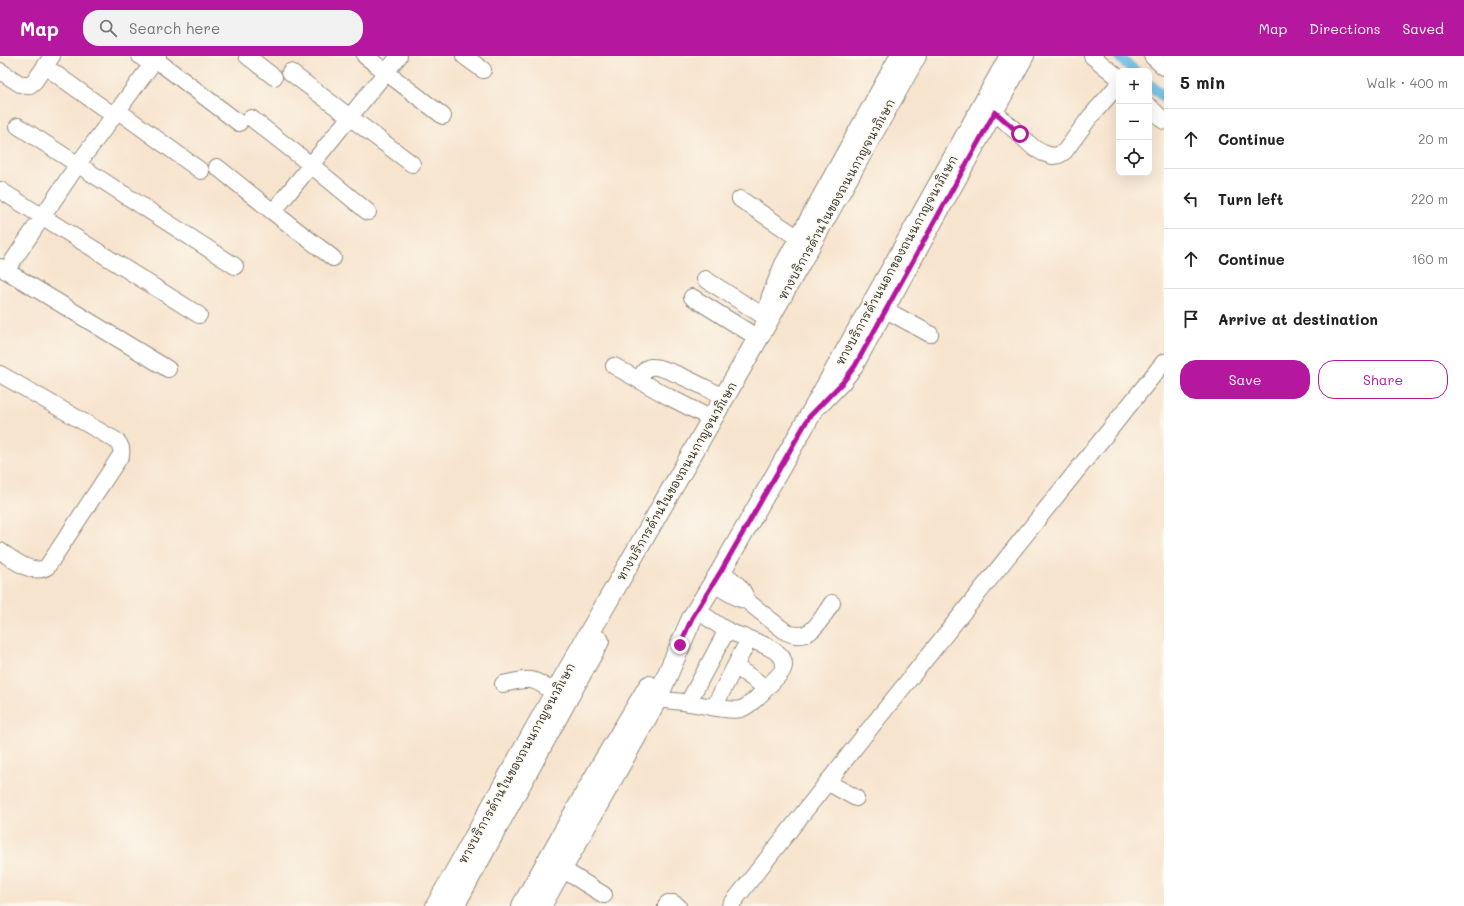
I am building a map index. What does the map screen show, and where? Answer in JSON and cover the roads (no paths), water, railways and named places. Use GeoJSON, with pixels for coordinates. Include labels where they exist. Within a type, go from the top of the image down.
{"type":"FeatureCollection","features":[{"type":"Feature","properties":{"kind":"main road","name":"ทางบริการด้านในของถนนกาญจนาภิเษก"},"geometry":{"type":"LineString","coordinates":[[436,906],[916,56]]}},
{"type":"Feature","properties":{"kind":"main road","name":"ทางบริการด้านนอกของถนนกาญจนาภิเษก"},"geometry":{"type":"LineString","coordinates":[[546,904],[562,869],[656,700],[695,614],[809,417],[1010,56]]}},
{"type":"Feature","properties":{"kind":"main road"},"geometry":{"type":"LineString","coordinates":[[454,906],[592,656],[611,616],[631,561]]}},
{"type":"Feature","properties":{"kind":"main road"},"geometry":{"type":"LineString","coordinates":[[522,906],[602,764],[695,614]]}},
{"type":"Feature","properties":{"kind":"street"},"geometry":{"type":"LineString","coordinates":[[0,71],[20,84],[28,86],[34,82],[52,56]]}},
{"type":"Feature","properties":{"kind":"street"},"geometry":{"type":"LineString","coordinates":[[247,56],[274,77]]}},
{"type":"Feature","properties":{"kind":"street"},"geometry":{"type":"LineString","coordinates":[[365,56],[385,73],[444,116]]}},
{"type":"Feature","properties":{"kind":"street"},"geometry":{"type":"LineString","coordinates":[[273,212],[398,56]]}},
{"type":"Feature","properties":{"kind":"street"},"geometry":{"type":"LineString","coordinates":[[464,56],[483,70]]}},
{"type":"Feature","properties":{"kind":"street"},"geometry":{"type":"LineString","coordinates":[[762,330],[775,281],[797,236],[898,56]]}},
{"type":"Feature","properties":{"kind":"street"},"geometry":{"type":"LineString","coordinates":[[809,417],[843,382],[855,366],[1026,56]]}},
{"type":"Feature","properties":{"kind":"street"},"geometry":{"type":"LineString","coordinates":[[1092,56],[1116,76]]}},
{"type":"Feature","properties":{"kind":"street"},"geometry":{"type":"LineString","coordinates":[[1152,56],[1164,67]]}},
{"type":"Feature","properties":{"kind":"street"},"geometry":{"type":"LineString","coordinates":[[168,369],[3,269],[42,216],[151,59],[311,165],[368,212]]}},
{"type":"Feature","properties":{"kind":"street"},"geometry":{"type":"LineString","coordinates":[[54,72],[201,171]]}},
{"type":"Feature","properties":{"kind":"street"},"geometry":{"type":"LineString","coordinates":[[290,72],[349,118],[412,164]]}},
{"type":"Feature","properties":{"kind":"street"},"geometry":{"type":"LineString","coordinates":[[995,112],[1034,148],[1052,156],[1059,155],[1066,151],[1090,117],[1116,87]]}},
{"type":"Feature","properties":{"kind":"street"},"geometry":{"type":"LineString","coordinates":[[1152,109],[1164,121]]}},
{"type":"Feature","properties":{"kind":"street"},"geometry":{"type":"LineString","coordinates":[[18,126],[235,266]]}},
{"type":"Feature","properties":{"kind":"street"},"geometry":{"type":"LineString","coordinates":[[217,167],[333,258]]}},
{"type":"Feature","properties":{"kind":"street"},"geometry":{"type":"LineString","coordinates":[[0,190],[199,314]]}},
{"type":"Feature","properties":{"kind":"street"},"geometry":{"type":"LineString","coordinates":[[740,199],[797,236]]}},
{"type":"Feature","properties":{"kind":"street"},"geometry":{"type":"LineString","coordinates":[[705,279],[762,330]]}},
{"type":"Feature","properties":{"kind":"street"},"geometry":{"type":"LineString","coordinates":[[692,297],[762,330]]}},
{"type":"Feature","properties":{"kind":"street"},"geometry":{"type":"LineString","coordinates":[[886,310],[930,334]]}},
{"type":"Feature","properties":{"kind":"street"},"geometry":{"type":"LineString","coordinates":[[730,906],[867,732],[1164,362]]}},
{"type":"Feature","properties":{"kind":"street"},"geometry":{"type":"LineString","coordinates":[[614,366],[712,419]]}},
{"type":"Feature","properties":{"kind":"street"},"geometry":{"type":"LineString","coordinates":[[639,380],[647,368],[651,366],[656,367],[724,397]]}},
{"type":"Feature","properties":{"kind":"street"},"geometry":{"type":"LineString","coordinates":[[0,374],[117,441],[122,450],[121,455],[47,567],[42,570],[30,568],[0,551]]}},
{"type":"Feature","properties":{"kind":"street"},"geometry":{"type":"LineString","coordinates":[[717,578],[742,588],[745,593],[746,601],[786,632],[794,635],[801,636],[809,633],[832,603]]}},
{"type":"Feature","properties":{"kind":"street"},"geometry":{"type":"LineString","coordinates":[[656,700],[688,702],[733,710],[742,708],[750,703],[782,672],[784,662],[776,652],[695,614]]}},
{"type":"Feature","properties":{"kind":"street"},"geometry":{"type":"LineString","coordinates":[[688,702],[727,630]]}},
{"type":"Feature","properties":{"kind":"street"},"geometry":{"type":"LineString","coordinates":[[714,707],[749,639]]}},
{"type":"Feature","properties":{"kind":"street"},"geometry":{"type":"LineString","coordinates":[[735,666],[766,688]]}},
{"type":"Feature","properties":{"kind":"street"},"geometry":{"type":"LineString","coordinates":[[503,684],[525,679],[533,679],[555,693]]}},
{"type":"Feature","properties":{"kind":"street"},"geometry":{"type":"LineString","coordinates":[[828,782],[856,798]]}},
{"type":"Feature","properties":{"kind":"street"},"geometry":{"type":"LineString","coordinates":[[562,869],[604,895]]}},
{"type":"Feature","properties":{"kind":"street"},"geometry":{"type":"LineString","coordinates":[[666,906],[668,903],[673,903],[678,906]]}},
{"type":"Feature","properties":{"kind":"waterway"},"geometry":{"type":"LineString","coordinates":[[1118,56],[1132,68]]}},
{"type":"Feature","properties":{"kind":"waterway"},"geometry":{"type":"LineString","coordinates":[[1152,87],[1164,97]]}}]}
